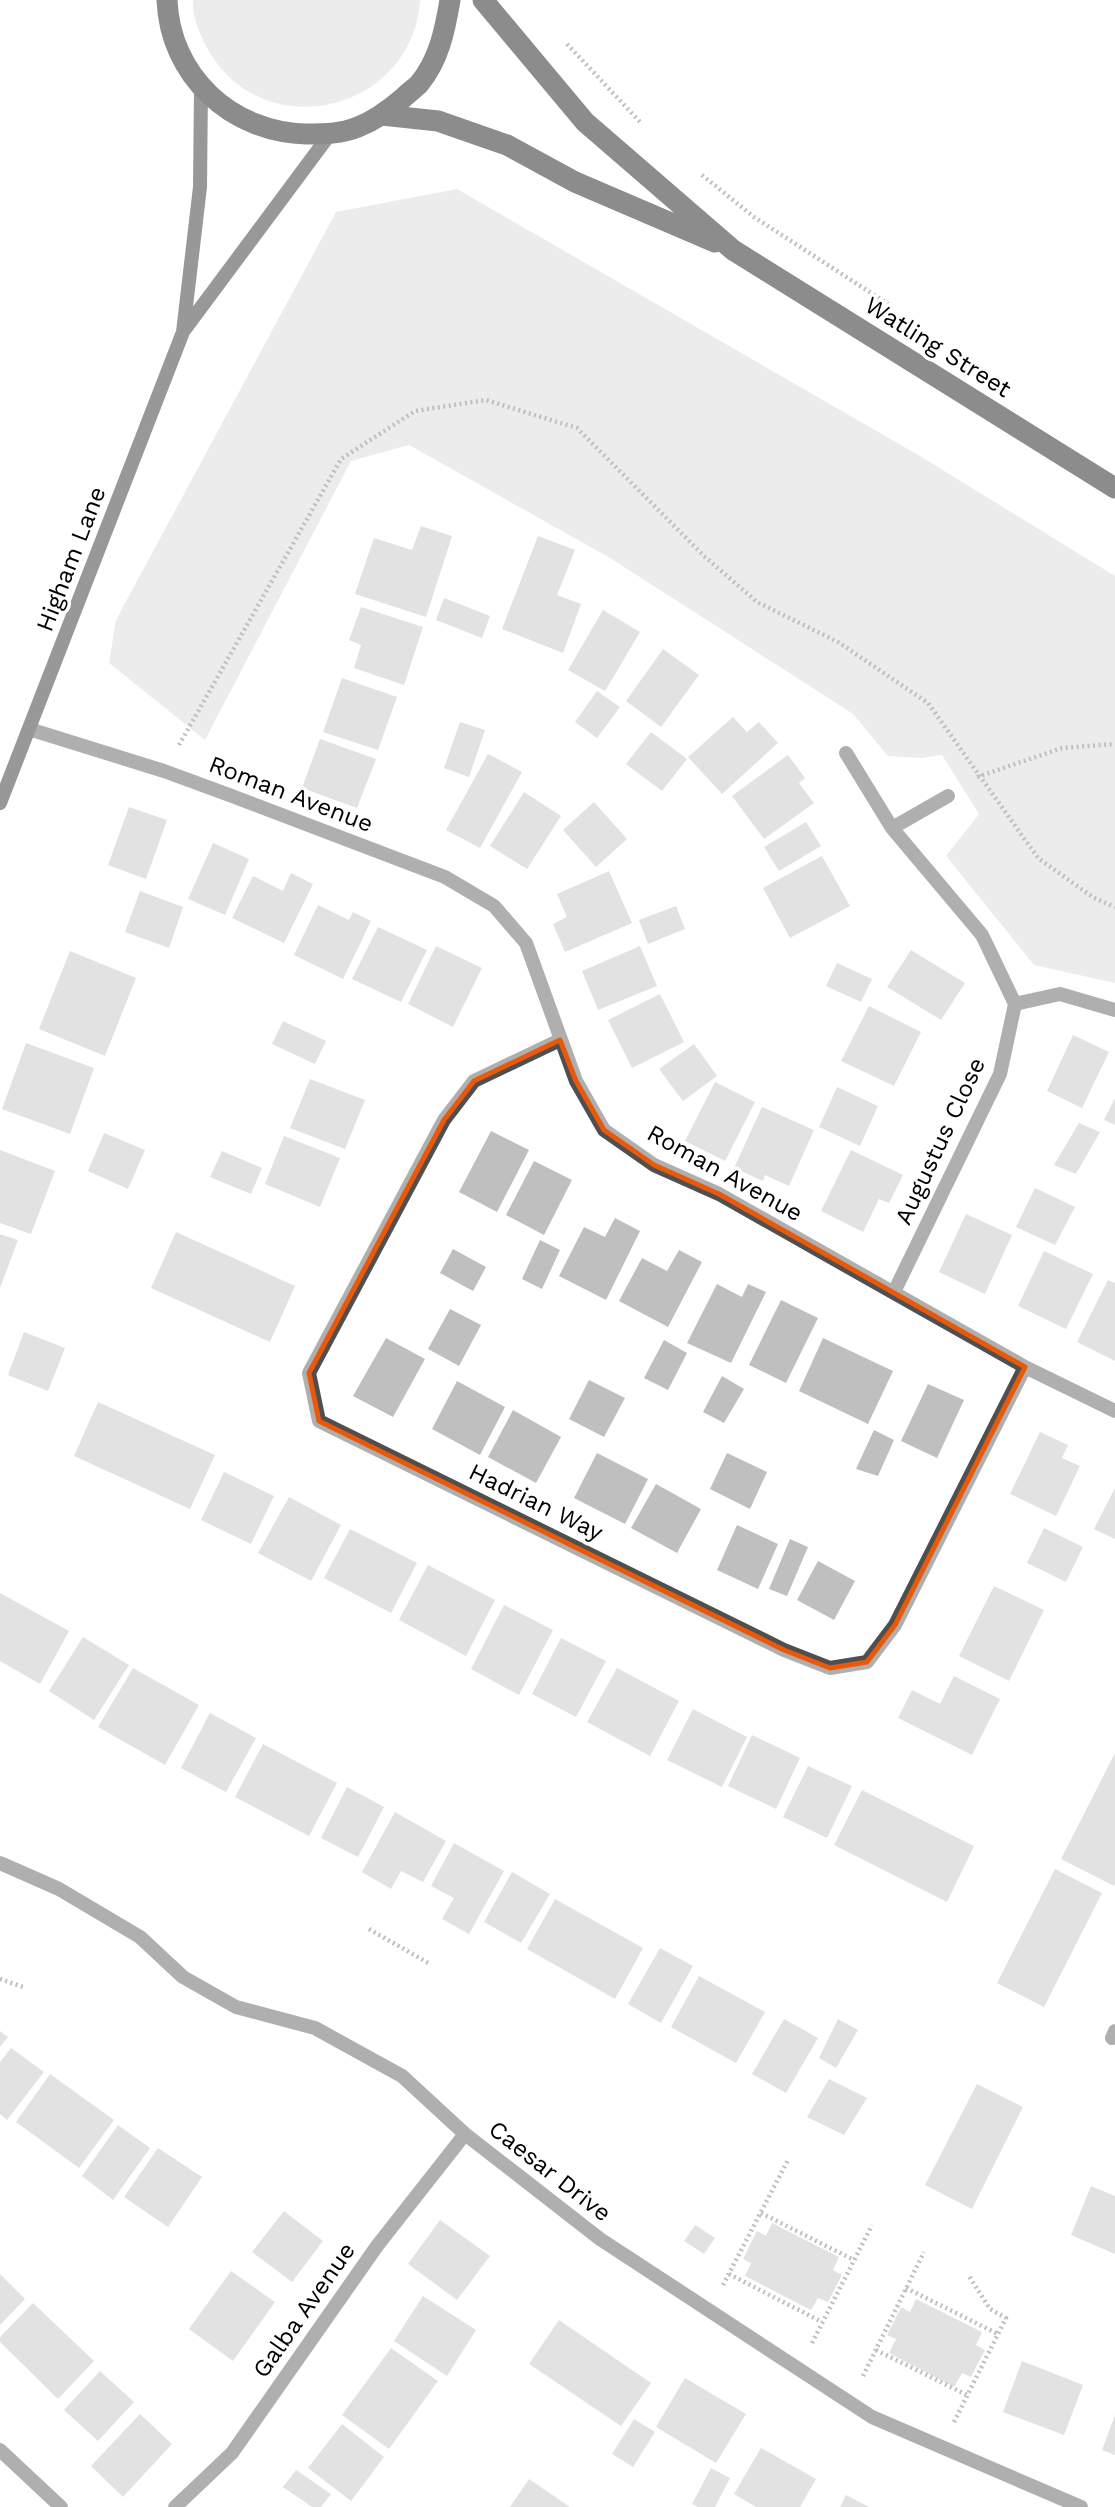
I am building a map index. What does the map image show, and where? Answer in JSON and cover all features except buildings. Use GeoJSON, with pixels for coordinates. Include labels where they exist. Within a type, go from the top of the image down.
{"type":"FeatureCollection","features":[{"type":"Feature","properties":{"kind":"highway"},"geometry":{"type":"LineString","coordinates":[[152,0],[168,9],[180,55],[201,87],[238,117],[283,133],[330,134],[357,127],[382,115],[419,84],[443,41],[450,0]]}},
{"type":"Feature","properties":{"kind":"highway","name":"Watling Street"},"geometry":{"type":"LineString","coordinates":[[483,0],[585,122],[733,250]]}},
{"type":"Feature","properties":{"kind":"highway","name":"Watling Street"},"geometry":{"type":"LineString","coordinates":[[382,115],[438,121],[507,145],[575,182],[733,250],[1115,488]]}},
{"type":"Feature","properties":{"kind":"street","name":"Higham Lane"},"geometry":{"type":"LineString","coordinates":[[0,803],[183,332],[200,187],[201,87]]}},
{"type":"Feature","properties":{"kind":"street","name":"Higham Lane"},"geometry":{"type":"LineString","coordinates":[[183,332],[330,134]]}},
{"type":"Feature","properties":{"kind":"street","name":"Roman Avenue"},"geometry":{"type":"LineString","coordinates":[[29,729],[164,771],[445,877],[494,906],[526,943],[576,1082],[604,1130],[654,1165],[719,1194],[1025,1367],[1115,1411]]}},
{"type":"Feature","properties":{"kind":"street"},"geometry":{"type":"LineString","coordinates":[[846,753],[892,828],[982,935],[1015,1004],[1060,994],[1115,1010]]}},
{"type":"Feature","properties":{"kind":"street"},"geometry":{"type":"LineString","coordinates":[[892,828],[948,796]]}},
{"type":"Feature","properties":{"kind":"street","name":"Augustus Close"},"geometry":{"type":"LineString","coordinates":[[894,1292],[1000,1073],[1015,1004]]}},
{"type":"Feature","properties":{"kind":"street","name":"Hadrian Way"},"geometry":{"type":"LineString","coordinates":[[560,1040],[474,1082],[444,1119],[309,1373],[319,1421],[784,1650],[830,1668],[867,1662],[895,1625],[1025,1367]]}},
{"type":"Feature","properties":{"kind":"street","name":"Caesar Drive"},"geometry":{"type":"LineString","coordinates":[[0,1863],[59,1889],[128,1930],[183,1977],[236,2007],[315,2028],[402,2076],[465,2134],[600,2239],[873,2417],[1082,2507]]}},
{"type":"Feature","properties":{"kind":"street","name":"Galba Avenue"},"geometry":{"type":"LineString","coordinates":[[175,2507],[232,2453],[377,2246],[465,2134]]}},
{"type":"Feature","properties":{"kind":"street"},"geometry":{"type":"LineString","coordinates":[[0,2450],[61,2507]]}},
{"type":"Feature","properties":{"kind":"path"},"geometry":{"type":"LineString","coordinates":[[560,37],[643,125]]}},
{"type":"Feature","properties":{"kind":"path"},"geometry":{"type":"LineString","coordinates":[[693,168],[754,217],[894,307]]}},
{"type":"Feature","properties":{"kind":"path"},"geometry":{"type":"LineString","coordinates":[[164,771],[341,459],[415,411],[486,400],[577,428],[705,555],[757,602],[838,642],[928,703],[1038,858],[1094,898],[1115,907]]}},
{"type":"Feature","properties":{"kind":"path"},"geometry":{"type":"LineString","coordinates":[[948,796],[979,776],[1062,748],[1115,744]]}},
{"type":"Feature","properties":{"kind":"path"},"geometry":{"type":"LineString","coordinates":[[369,1929],[430,1964]]}},
{"type":"Feature","properties":{"kind":"path"},"geometry":{"type":"LineString","coordinates":[[0,1979],[23,1987]]}},
{"type":"Feature","properties":{"kind":"path"},"geometry":{"type":"LineString","coordinates":[[710,2311],[788,2160]]}},
{"type":"Feature","properties":{"kind":"path"},"geometry":{"type":"LineString","coordinates":[[761,2213],[854,2260]]}},
{"type":"Feature","properties":{"kind":"path"},"geometry":{"type":"LineString","coordinates":[[798,2368],[873,2225]]}},
{"type":"Feature","properties":{"kind":"path"},"geometry":{"type":"LineString","coordinates":[[850,2402],[924,2252]]}},
{"type":"Feature","properties":{"kind":"path"},"geometry":{"type":"LineString","coordinates":[[729,2273],[822,2322]]}},
{"type":"Feature","properties":{"kind":"path"},"geometry":{"type":"LineString","coordinates":[[941,2448],[1006,2318],[990,2309],[969,2276]]}},
{"type":"Feature","properties":{"kind":"path"},"geometry":{"type":"LineString","coordinates":[[906,2288],[998,2334]]}},
{"type":"Feature","properties":{"kind":"path"},"geometry":{"type":"LineString","coordinates":[[876,2350],[967,2395]]}},
{"type":"Feature","properties":{"kind":"highlighted area"},"geometry":{"type":"Polygon","coordinates":[[[560,1040],[576,1081],[604,1130],[654,1165],[719,1194],[1025,1367],[895,1625],[867,1662],[830,1668],[784,1650],[319,1421],[309,1373],[444,1120],[474,1081],[560,1040]]]}},
{"type":"Feature","properties":{"kind":"shaded area"},"geometry":{"type":"Polygon","coordinates":[[[193,0],[420,0],[411,39],[391,70],[363,92],[330,104],[295,106],[261,98],[230,78],[203,41],[195,18],[193,0]]]}},
{"type":"Feature","properties":{"kind":"shaded area"},"geometry":{"type":"Polygon","coordinates":[[[457,189],[920,456],[1115,576],[1115,983],[1034,965],[946,856],[979,814],[942,755],[922,758],[888,756],[853,714],[610,558],[409,445],[351,461],[205,740],[109,663],[116,620],[336,212],[457,189]]]}}]}
